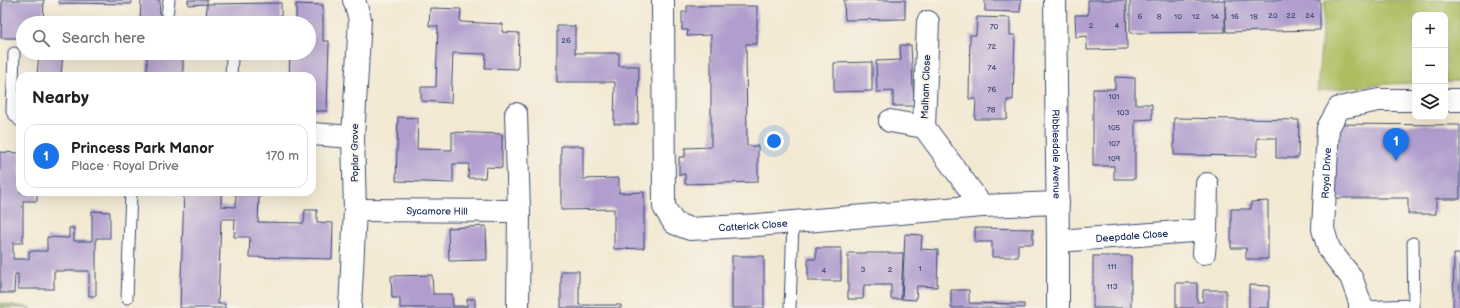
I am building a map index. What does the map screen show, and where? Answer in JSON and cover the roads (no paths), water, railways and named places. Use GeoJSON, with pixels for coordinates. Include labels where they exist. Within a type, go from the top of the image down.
{"type":"FeatureCollection","features":[{"type":"Feature","properties":{"kind":"street","name":"Poplar Grove"},"geometry":{"type":"LineString","coordinates":[[350,308],[355,210],[353,137],[360,18],[354,0]]}},
{"type":"Feature","properties":{"kind":"street","name":"Catterick Close"},"geometry":{"type":"LineString","coordinates":[[663,0],[664,207],[674,223],[690,229],[758,225],[982,206],[1058,203]]}},
{"type":"Feature","properties":{"kind":"street","name":"Ribblesdale Avenue"},"geometry":{"type":"LineString","coordinates":[[1055,0],[1058,308]]}},
{"type":"Feature","properties":{"kind":"street","name":"Malham Close"},"geometry":{"type":"LineString","coordinates":[[928,22],[924,127],[982,206]]}},
{"type":"Feature","properties":{"kind":"street","name":"Royal Drive"},"geometry":{"type":"LineString","coordinates":[[1360,307],[1360,302],[1351,277],[1329,249],[1323,229],[1328,128],[1339,108],[1379,100],[1412,100]]}},
{"type":"Feature","properties":{"kind":"street"},"geometry":{"type":"LineString","coordinates":[[1448,100],[1460,100]]}},
{"type":"Feature","properties":{"kind":"street"},"geometry":{"type":"LineString","coordinates":[[516,114],[519,211],[518,308]]}},
{"type":"Feature","properties":{"kind":"street"},"geometry":{"type":"LineString","coordinates":[[890,121],[924,127]]}},
{"type":"Feature","properties":{"kind":"street"},"geometry":{"type":"LineString","coordinates":[[316,134],[353,137]]}},
{"type":"Feature","properties":{"kind":"street"},"geometry":{"type":"LineString","coordinates":[[1204,253],[1207,184]]}},
{"type":"Feature","properties":{"kind":"street","name":"Sycamore Hill"},"geometry":{"type":"LineString","coordinates":[[355,210],[519,211]]}},
{"type":"Feature","properties":{"kind":"street","name":"Deepdale Close"},"geometry":{"type":"LineString","coordinates":[[1058,241],[1206,230]]}},
{"type":"Feature","properties":{"kind":"lane"},"geometry":{"type":"LineString","coordinates":[[167,16],[169,0]]}},
{"type":"Feature","properties":{"kind":"lane"},"geometry":{"type":"LineString","coordinates":[[14,53],[12,112],[16,116]]}},
{"type":"Feature","properties":{"kind":"lane"},"geometry":{"type":"LineString","coordinates":[[231,72],[232,60]]}},
{"type":"Feature","properties":{"kind":"lane"},"geometry":{"type":"LineString","coordinates":[[127,298],[131,196]]}},
{"type":"Feature","properties":{"kind":"lane"},"geometry":{"type":"LineString","coordinates":[[790,308],[793,221]]}},
{"type":"Feature","properties":{"kind":"lane"},"geometry":{"type":"LineString","coordinates":[[1360,307],[1414,307],[1413,243]]}},
{"type":"Feature","properties":{"kind":"place","name":"Princess Park Manor"},"geometry":{"type":"Point","coordinates":[1396,161]}}]}
